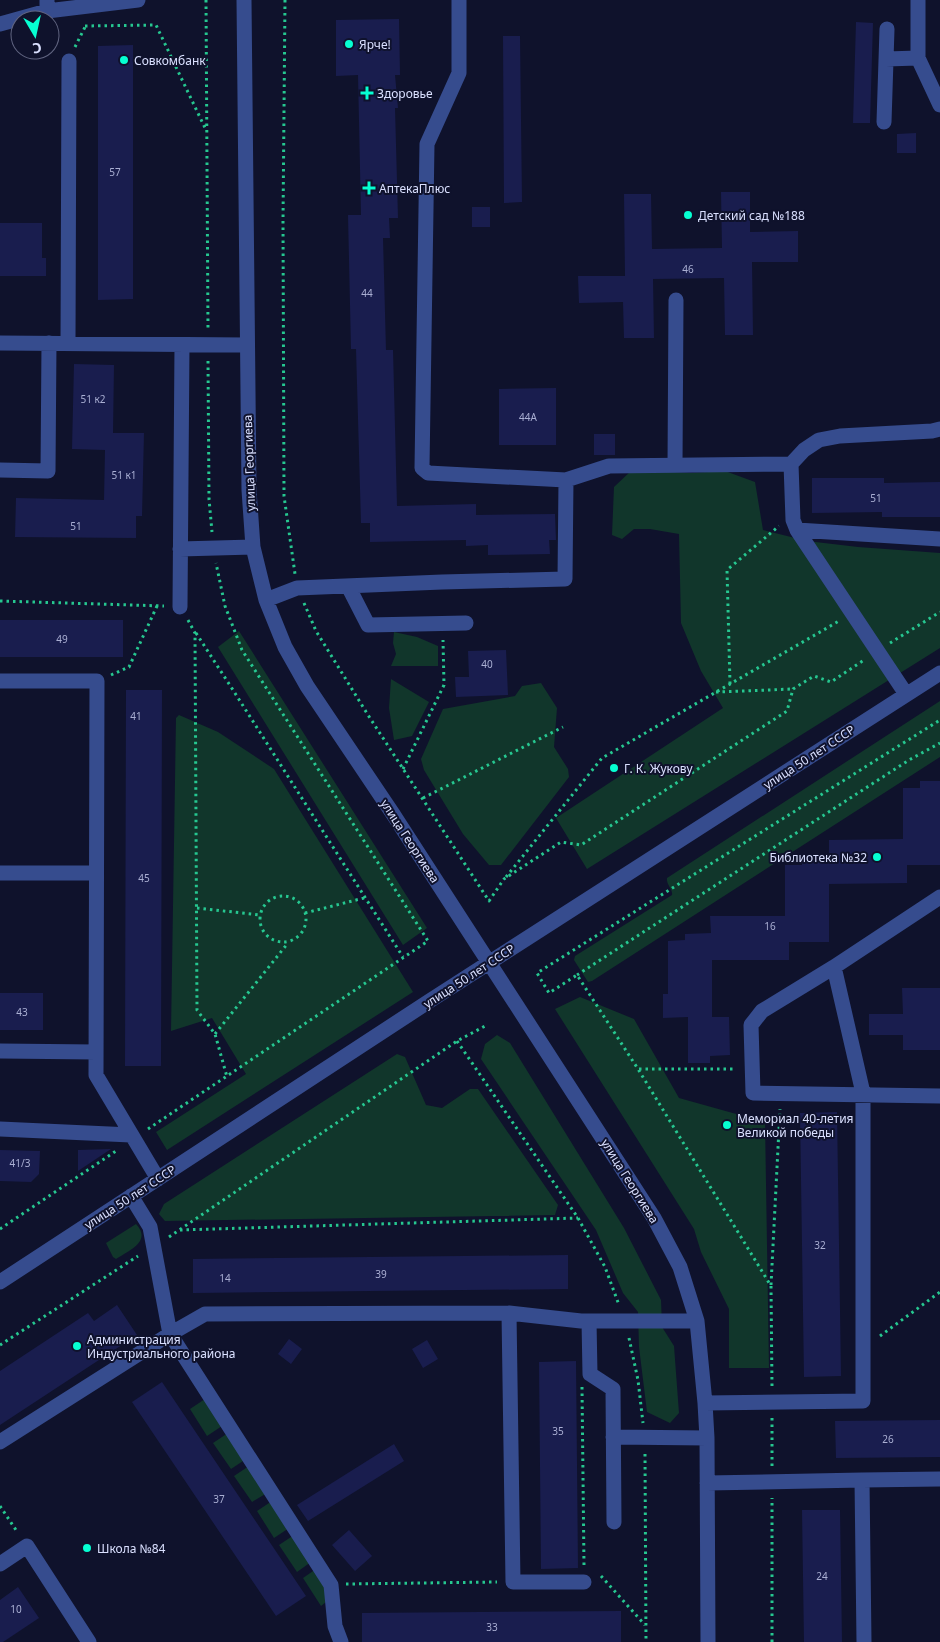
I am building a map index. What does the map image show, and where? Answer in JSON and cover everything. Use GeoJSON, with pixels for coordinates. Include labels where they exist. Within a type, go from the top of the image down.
{"type":"FeatureCollection","features":[{"type":"Feature","properties":{"kind":"street"},"geometry":{"type":"LineString","coordinates":[[0,24],[47,5],[94,5],[138,0]]}},
{"type":"Feature","properties":{"kind":"street","name":"улица Георгиева"},"geometry":{"type":"LineString","coordinates":[[244,0],[249,490],[253,547],[266,600],[286,647],[307,686],[393,814],[654,1218],[680,1267],[697,1321],[705,1403],[707,1438],[708,1642]]}},
{"type":"Feature","properties":{"kind":"street"},"geometry":{"type":"LineString","coordinates":[[459,0],[459,73],[427,144],[422,468],[428,473],[566,480],[609,466],[791,464]]}},
{"type":"Feature","properties":{"kind":"street"},"geometry":{"type":"LineString","coordinates":[[918,0],[918,58],[940,105]]}},
{"type":"Feature","properties":{"kind":"street"},"geometry":{"type":"LineString","coordinates":[[884,122],[887,29]]}},
{"type":"Feature","properties":{"kind":"street"},"geometry":{"type":"LineString","coordinates":[[886,59],[918,58]]}},
{"type":"Feature","properties":{"kind":"street"},"geometry":{"type":"LineString","coordinates":[[68,343],[69,61]]}},
{"type":"Feature","properties":{"kind":"street"},"geometry":{"type":"LineString","coordinates":[[675,465],[676,300]]}},
{"type":"Feature","properties":{"kind":"street"},"geometry":{"type":"LineString","coordinates":[[0,343],[247,345]]}},
{"type":"Feature","properties":{"kind":"street"},"geometry":{"type":"LineString","coordinates":[[0,470],[48,471],[49,343]]}},
{"type":"Feature","properties":{"kind":"street"},"geometry":{"type":"LineString","coordinates":[[180,607],[182,345]]}},
{"type":"Feature","properties":{"kind":"street"},"geometry":{"type":"LineString","coordinates":[[906,694],[797,530],[792,514],[791,464],[804,450],[819,440],[840,436],[932,431],[940,428]]}},
{"type":"Feature","properties":{"kind":"street"},"geometry":{"type":"LineString","coordinates":[[266,600],[297,588],[565,579],[566,480]]}},
{"type":"Feature","properties":{"kind":"street"},"geometry":{"type":"LineString","coordinates":[[797,530],[940,539]]}},
{"type":"Feature","properties":{"kind":"street"},"geometry":{"type":"LineString","coordinates":[[180,549],[253,547]]}},
{"type":"Feature","properties":{"kind":"street"},"geometry":{"type":"LineString","coordinates":[[348,586],[368,625],[466,623]]}},
{"type":"Feature","properties":{"kind":"street","name":"улица 50 лет СССР"},"geometry":{"type":"LineString","coordinates":[[0,1282],[489,963],[940,673]]}},
{"type":"Feature","properties":{"kind":"street"},"geometry":{"type":"LineString","coordinates":[[0,681],[97,681],[96,1075],[158,1179]]}},
{"type":"Feature","properties":{"kind":"street"},"geometry":{"type":"LineString","coordinates":[[0,873],[96,873]]}},
{"type":"Feature","properties":{"kind":"street"},"geometry":{"type":"LineString","coordinates":[[940,897],[834,967],[762,1011],[751,1025],[753,1093],[863,1093],[940,1096]]}},
{"type":"Feature","properties":{"kind":"street"},"geometry":{"type":"LineString","coordinates":[[705,1403],[863,1401],[863,1093],[834,967]]}},
{"type":"Feature","properties":{"kind":"street"},"geometry":{"type":"LineString","coordinates":[[0,1051],[96,1052]]}},
{"type":"Feature","properties":{"kind":"street"},"geometry":{"type":"LineString","coordinates":[[0,1130],[133,1136]]}},
{"type":"Feature","properties":{"kind":"street"},"geometry":{"type":"LineString","coordinates":[[131,1196],[150,1227],[170,1334],[331,1584],[335,1626],[341,1642]]}},
{"type":"Feature","properties":{"kind":"street"},"geometry":{"type":"LineString","coordinates":[[0,1442],[170,1334],[205,1314],[509,1313],[589,1322],[697,1321]]}},
{"type":"Feature","properties":{"kind":"street"},"geometry":{"type":"LineString","coordinates":[[509,1313],[513,1582],[584,1582]]}},
{"type":"Feature","properties":{"kind":"street"},"geometry":{"type":"LineString","coordinates":[[589,1322],[590,1374],[613,1389],[614,1522]]}},
{"type":"Feature","properties":{"kind":"street"},"geometry":{"type":"LineString","coordinates":[[613,1437],[707,1438]]}},
{"type":"Feature","properties":{"kind":"street"},"geometry":{"type":"LineString","coordinates":[[707,1484],[940,1479]]}},
{"type":"Feature","properties":{"kind":"street"},"geometry":{"type":"LineString","coordinates":[[862,1480],[864,1642]]}},
{"type":"Feature","properties":{"kind":"street"},"geometry":{"type":"LineString","coordinates":[[0,1564],[27,1546],[89,1642]]}},
{"type":"Feature","properties":{"kind":"path"},"geometry":{"type":"LineString","coordinates":[[285,0],[283,221],[284,496],[297,588],[316,630],[403,769],[489,900],[602,758],[852,613]]}},
{"type":"Feature","properties":{"kind":"path"},"geometry":{"type":"LineString","coordinates":[[69,61],[94,5]]}},
{"type":"Feature","properties":{"kind":"path"},"geometry":{"type":"LineString","coordinates":[[86,26],[156,25],[207,132]]}},
{"type":"Feature","properties":{"kind":"path"},"geometry":{"type":"LineString","coordinates":[[730,684],[727,570],[792,514]]}},
{"type":"Feature","properties":{"kind":"path"},"geometry":{"type":"LineString","coordinates":[[0,601],[180,607],[402,958]]}},
{"type":"Feature","properties":{"kind":"path"},"geometry":{"type":"LineString","coordinates":[[97,681],[128,667],[157,606]]}},
{"type":"Feature","properties":{"kind":"path"},"geometry":{"type":"LineString","coordinates":[[716,692],[793,689],[814,676],[831,682],[940,612]]}},
{"type":"Feature","properties":{"kind":"path"},"geometry":{"type":"LineString","coordinates":[[403,769],[444,685],[443,624]]}},
{"type":"Feature","properties":{"kind":"path"},"geometry":{"type":"LineString","coordinates":[[196,632],[197,1010],[215,1034],[228,1077]]}},
{"type":"Feature","properties":{"kind":"path"},"geometry":{"type":"LineString","coordinates":[[504,879],[561,842],[581,845],[787,711],[793,689]]}},
{"type":"Feature","properties":{"kind":"path"},"geometry":{"type":"LineString","coordinates":[[940,720],[537,973],[549,993],[909,760],[940,743]]}},
{"type":"Feature","properties":{"kind":"path"},"geometry":{"type":"LineString","coordinates":[[423,798],[563,727]]}},
{"type":"Feature","properties":{"kind":"path"},"geometry":{"type":"LineString","coordinates":[[281,896],[289,896],[296,900],[306,912],[306,920],[301,934],[288,942],[280,943],[267,936],[262,930],[260,915],[267,902],[281,896]]}},
{"type":"Feature","properties":{"kind":"path"},"geometry":{"type":"LineString","coordinates":[[306,912],[364,898]]}},
{"type":"Feature","properties":{"kind":"path"},"geometry":{"type":"LineString","coordinates":[[196,908],[260,915]]}},
{"type":"Feature","properties":{"kind":"path"},"geometry":{"type":"LineString","coordinates":[[0,1229],[133,1136],[228,1077],[428,941]]}},
{"type":"Feature","properties":{"kind":"path"},"geometry":{"type":"LineString","coordinates":[[215,1034],[288,942]]}},
{"type":"Feature","properties":{"kind":"path"},"geometry":{"type":"LineString","coordinates":[[577,975],[771,1286]]}},
{"type":"Feature","properties":{"kind":"path"},"geometry":{"type":"LineString","coordinates":[[0,1345],[180,1230],[457,1040],[487,1025]]}},
{"type":"Feature","properties":{"kind":"path"},"geometry":{"type":"LineString","coordinates":[[638,1070],[752,1068]]}},
{"type":"Feature","properties":{"kind":"path"},"geometry":{"type":"LineString","coordinates":[[772,1642],[771,1286],[781,1093]]}},
{"type":"Feature","properties":{"kind":"path"},"geometry":{"type":"LineString","coordinates":[[180,1230],[578,1218]]}},
{"type":"Feature","properties":{"kind":"path"},"geometry":{"type":"LineString","coordinates":[[864,1347],[940,1292]]}},
{"type":"Feature","properties":{"kind":"path"},"geometry":{"type":"LineString","coordinates":[[582,1380],[584,1582]]}},
{"type":"Feature","properties":{"kind":"path"},"geometry":{"type":"LineString","coordinates":[[0,1506],[27,1546]]}},
{"type":"Feature","properties":{"kind":"path"},"geometry":{"type":"LineString","coordinates":[[583,1557],[590,1564]]}},
{"type":"Feature","properties":{"kind":"path"},"geometry":{"type":"LineString","coordinates":[[596,1571],[646,1626]]}},
{"type":"Feature","properties":{"kind":"path"},"geometry":{"type":"LineString","coordinates":[[331,1584],[513,1582]]}},
{"type":"Feature","properties":{"kind":"green space"},"geometry":{"type":"Polygon","coordinates":[[[632,470],[691,473],[725,471],[755,482],[763,530],[807,541],[940,553],[940,648],[587,869],[556,818],[723,708],[701,671],[681,623],[679,534],[650,529],[634,529],[622,539],[612,535],[614,487],[632,470]]]}},
{"type":"Feature","properties":{"kind":"green space"},"geometry":{"type":"Polygon","coordinates":[[[239,631],[427,928],[403,945],[218,647],[239,631]]]}},
{"type":"Feature","properties":{"kind":"green space"},"geometry":{"type":"Polygon","coordinates":[[[394,632],[417,637],[438,646],[438,666],[391,666],[396,654],[393,643],[394,632]]]}},
{"type":"Feature","properties":{"kind":"green space"},"geometry":{"type":"Polygon","coordinates":[[[391,679],[429,702],[412,736],[394,740],[389,708],[391,679]]]}},
{"type":"Feature","properties":{"kind":"green space"},"geometry":{"type":"Polygon","coordinates":[[[541,683],[557,708],[554,747],[568,769],[569,777],[501,865],[489,865],[463,834],[424,770],[421,759],[443,709],[515,696],[522,686],[541,683]]]}},
{"type":"Feature","properties":{"kind":"green space"},"geometry":{"type":"Polygon","coordinates":[[[940,701],[940,757],[588,982],[574,960],[575,956],[672,895],[667,878],[940,701]]]}},
{"type":"Feature","properties":{"kind":"green space"},"geometry":{"type":"Polygon","coordinates":[[[179,715],[218,732],[274,769],[413,992],[167,1150],[156,1132],[246,1074],[212,1018],[171,1031],[176,718],[179,715]]]}},
{"type":"Feature","properties":{"kind":"green space"},"geometry":{"type":"Polygon","coordinates":[[[580,997],[634,1019],[679,1098],[765,1122],[769,1368],[729,1368],[729,1309],[701,1252],[694,1229],[555,1009],[580,997]]]}},
{"type":"Feature","properties":{"kind":"green space"},"geometry":{"type":"Polygon","coordinates":[[[497,1035],[510,1043],[624,1228],[661,1300],[662,1327],[674,1346],[679,1413],[670,1423],[647,1412],[639,1347],[638,1312],[623,1293],[596,1230],[481,1059],[485,1044],[497,1035]]]}},
{"type":"Feature","properties":{"kind":"green space"},"geometry":{"type":"Polygon","coordinates":[[[397,1054],[405,1057],[426,1105],[442,1108],[470,1089],[478,1089],[558,1205],[555,1215],[165,1221],[159,1214],[164,1204],[397,1054]]]}},
{"type":"Feature","properties":{"kind":"green space"},"geometry":{"type":"Polygon","coordinates":[[[136,1224],[142,1235],[140,1240],[133,1248],[116,1259],[106,1243],[136,1224]]]}},
{"type":"Feature","properties":{"kind":"green space"},"geometry":{"type":"Polygon","coordinates":[[[205,1399],[222,1426],[207,1436],[190,1409],[205,1399]]]}},
{"type":"Feature","properties":{"kind":"green space"},"geometry":{"type":"Polygon","coordinates":[[[228,1433],[246,1459],[231,1469],[213,1443],[228,1433]]]}},
{"type":"Feature","properties":{"kind":"green space"},"geometry":{"type":"Polygon","coordinates":[[[249,1466],[267,1493],[252,1502],[234,1476],[249,1466]]]}},
{"type":"Feature","properties":{"kind":"green space"},"geometry":{"type":"Polygon","coordinates":[[[272,1501],[289,1528],[274,1538],[257,1511],[272,1501]]]}},
{"type":"Feature","properties":{"kind":"green space"},"geometry":{"type":"Polygon","coordinates":[[[294,1535],[311,1562],[297,1572],[279,1545],[294,1535]]]}},
{"type":"Feature","properties":{"kind":"green space"},"geometry":{"type":"Polygon","coordinates":[[[316,1569],[325,1583],[326,1602],[321,1606],[303,1578],[316,1569]]]}},
{"type":"Feature","properties":{"kind":"building"},"geometry":{"type":"Polygon","coordinates":[[[399,19],[400,75],[395,75],[398,108],[395,108],[398,218],[389,218],[390,238],[383,238],[386,350],[393,350],[397,506],[476,504],[476,515],[555,514],[556,540],[549,540],[550,554],[488,555],[488,545],[466,546],[466,540],[370,542],[370,523],[361,523],[356,349],[351,349],[348,215],[361,215],[358,75],[336,76],[336,20],[399,19]]]}},
{"type":"Feature","properties":{"kind":"building"},"geometry":{"type":"Polygon","coordinates":[[[856,22],[873,23],[870,123],[853,123],[856,22]]]}},
{"type":"Feature","properties":{"kind":"building"},"geometry":{"type":"Polygon","coordinates":[[[503,36],[520,36],[522,202],[504,203],[503,36]]]}},
{"type":"Feature","properties":{"kind":"building"},"geometry":{"type":"Polygon","coordinates":[[[133,45],[133,299],[98,300],[98,46],[133,45]]]}},
{"type":"Feature","properties":{"kind":"building"},"geometry":{"type":"Polygon","coordinates":[[[916,133],[916,153],[897,153],[897,134],[916,133]]]}},
{"type":"Feature","properties":{"kind":"building"},"geometry":{"type":"Polygon","coordinates":[[[721,192],[750,192],[750,232],[798,231],[798,262],[752,262],[753,335],[725,335],[724,278],[653,279],[654,338],[624,338],[623,302],[579,303],[578,276],[625,276],[624,194],[651,194],[652,249],[722,248],[721,192]]]}},
{"type":"Feature","properties":{"kind":"building"},"geometry":{"type":"Polygon","coordinates":[[[472,207],[490,207],[490,227],[472,227],[472,207]]]}},
{"type":"Feature","properties":{"kind":"building"},"geometry":{"type":"Polygon","coordinates":[[[0,223],[42,223],[42,258],[46,258],[46,276],[0,276],[0,223]]]}},
{"type":"Feature","properties":{"kind":"building"},"geometry":{"type":"Polygon","coordinates":[[[74,364],[114,365],[113,433],[144,433],[142,516],[136,516],[136,538],[15,537],[16,498],[104,500],[105,450],[72,449],[74,364]]]}},
{"type":"Feature","properties":{"kind":"building"},"geometry":{"type":"Polygon","coordinates":[[[556,388],[556,445],[499,445],[499,389],[556,388]]]}},
{"type":"Feature","properties":{"kind":"building"},"geometry":{"type":"Polygon","coordinates":[[[594,434],[615,434],[615,455],[594,455],[594,434]]]}},
{"type":"Feature","properties":{"kind":"building"},"geometry":{"type":"Polygon","coordinates":[[[812,478],[884,478],[884,483],[940,482],[940,517],[882,517],[882,512],[812,513],[812,478]]]}},
{"type":"Feature","properties":{"kind":"building"},"geometry":{"type":"Polygon","coordinates":[[[0,620],[123,620],[123,657],[0,657],[0,620]]]}},
{"type":"Feature","properties":{"kind":"building"},"geometry":{"type":"Polygon","coordinates":[[[506,650],[508,695],[456,697],[455,677],[469,677],[468,651],[506,650]]]}},
{"type":"Feature","properties":{"kind":"building"},"geometry":{"type":"Polygon","coordinates":[[[126,690],[162,690],[161,1066],[125,1066],[126,690]]]}},
{"type":"Feature","properties":{"kind":"building"},"geometry":{"type":"Polygon","coordinates":[[[920,781],[940,781],[940,865],[907,865],[907,883],[829,884],[829,942],[789,942],[789,960],[712,960],[712,1017],[729,1017],[730,1055],[710,1056],[710,1063],[688,1063],[688,1017],[663,1018],[663,994],[668,994],[668,941],[685,940],[685,934],[711,933],[710,916],[785,916],[785,865],[802,865],[802,858],[829,858],[829,840],[903,839],[903,788],[920,788],[920,781]]]}},
{"type":"Feature","properties":{"kind":"building"},"geometry":{"type":"Polygon","coordinates":[[[902,988],[940,988],[940,1050],[903,1050],[903,1035],[869,1035],[869,1014],[903,1014],[902,988]]]}},
{"type":"Feature","properties":{"kind":"building"},"geometry":{"type":"Polygon","coordinates":[[[0,993],[43,993],[43,1030],[0,1030],[0,993]]]}},
{"type":"Feature","properties":{"kind":"building"},"geometry":{"type":"Polygon","coordinates":[[[837,1112],[841,1376],[804,1377],[800,1113],[837,1112]]]}},
{"type":"Feature","properties":{"kind":"building"},"geometry":{"type":"Polygon","coordinates":[[[111,1149],[78,1171],[78,1150],[111,1149]]]}},
{"type":"Feature","properties":{"kind":"building"},"geometry":{"type":"Polygon","coordinates":[[[0,1150],[40,1151],[39,1174],[31,1182],[0,1181],[0,1150]]]}},
{"type":"Feature","properties":{"kind":"building"},"geometry":{"type":"Polygon","coordinates":[[[568,1255],[568,1289],[193,1293],[193,1259],[568,1255]]]}},
{"type":"Feature","properties":{"kind":"building"},"geometry":{"type":"Polygon","coordinates":[[[117,1305],[137,1335],[0,1425],[0,1371],[88,1313],[94,1321],[117,1305]]]}},
{"type":"Feature","properties":{"kind":"building"},"geometry":{"type":"Polygon","coordinates":[[[289,1339],[302,1349],[291,1364],[278,1354],[289,1339]]]}},
{"type":"Feature","properties":{"kind":"building"},"geometry":{"type":"Polygon","coordinates":[[[427,1340],[438,1359],[423,1368],[412,1349],[427,1340]]]}},
{"type":"Feature","properties":{"kind":"building"},"geometry":{"type":"Polygon","coordinates":[[[576,1361],[578,1568],[541,1569],[539,1362],[576,1361]]]}},
{"type":"Feature","properties":{"kind":"building"},"geometry":{"type":"Polygon","coordinates":[[[162,1382],[306,1596],[276,1616],[132,1402],[162,1382]]]}},
{"type":"Feature","properties":{"kind":"building"},"geometry":{"type":"Polygon","coordinates":[[[940,1420],[940,1457],[836,1458],[835,1421],[940,1420]]]}},
{"type":"Feature","properties":{"kind":"building"},"geometry":{"type":"Polygon","coordinates":[[[394,1444],[404,1461],[308,1521],[297,1505],[394,1444]]]}},
{"type":"Feature","properties":{"kind":"building"},"geometry":{"type":"Polygon","coordinates":[[[802,1510],[840,1510],[842,1642],[804,1642],[802,1510]]]}},
{"type":"Feature","properties":{"kind":"building"},"geometry":{"type":"Polygon","coordinates":[[[349,1530],[372,1556],[355,1571],[332,1545],[349,1530]]]}},
{"type":"Feature","properties":{"kind":"building"},"geometry":{"type":"Polygon","coordinates":[[[18,1587],[39,1618],[3,1642],[0,1642],[0,1600],[18,1587]]]}},
{"type":"Feature","properties":{"kind":"building"},"geometry":{"type":"Polygon","coordinates":[[[621,1611],[621,1642],[362,1642],[362,1613],[621,1611]]]}},
{"type":"Feature","properties":{"kind":"place","name":"Ярче!"},"geometry":{"type":"Point","coordinates":[349,44]}},
{"type":"Feature","properties":{"kind":"place","name":"Совкомбанк"},"geometry":{"type":"Point","coordinates":[124,60]}},
{"type":"Feature","properties":{"kind":"place","name":"Здоровье"},"geometry":{"type":"Point","coordinates":[367,93]}},
{"type":"Feature","properties":{"kind":"place","name":"АптекаПлюс"},"geometry":{"type":"Point","coordinates":[369,188]}},
{"type":"Feature","properties":{"kind":"place","name":"Детский сад №188"},"geometry":{"type":"Point","coordinates":[688,215]}},
{"type":"Feature","properties":{"kind":"place","name":"Г. К. Жукову"},"geometry":{"type":"Point","coordinates":[614,768]}},
{"type":"Feature","properties":{"kind":"place","name":"Библиотека №32"},"geometry":{"type":"Point","coordinates":[877,857]}},
{"type":"Feature","properties":{"kind":"place","name":"Мемориал 40-летия Великой победы"},"geometry":{"type":"Point","coordinates":[727,1125]}},
{"type":"Feature","properties":{"kind":"place","name":"Администрация Индустриального района"},"geometry":{"type":"Point","coordinates":[77,1346]}},
{"type":"Feature","properties":{"kind":"place","name":"Школа №84"},"geometry":{"type":"Point","coordinates":[87,1548]}}]}
